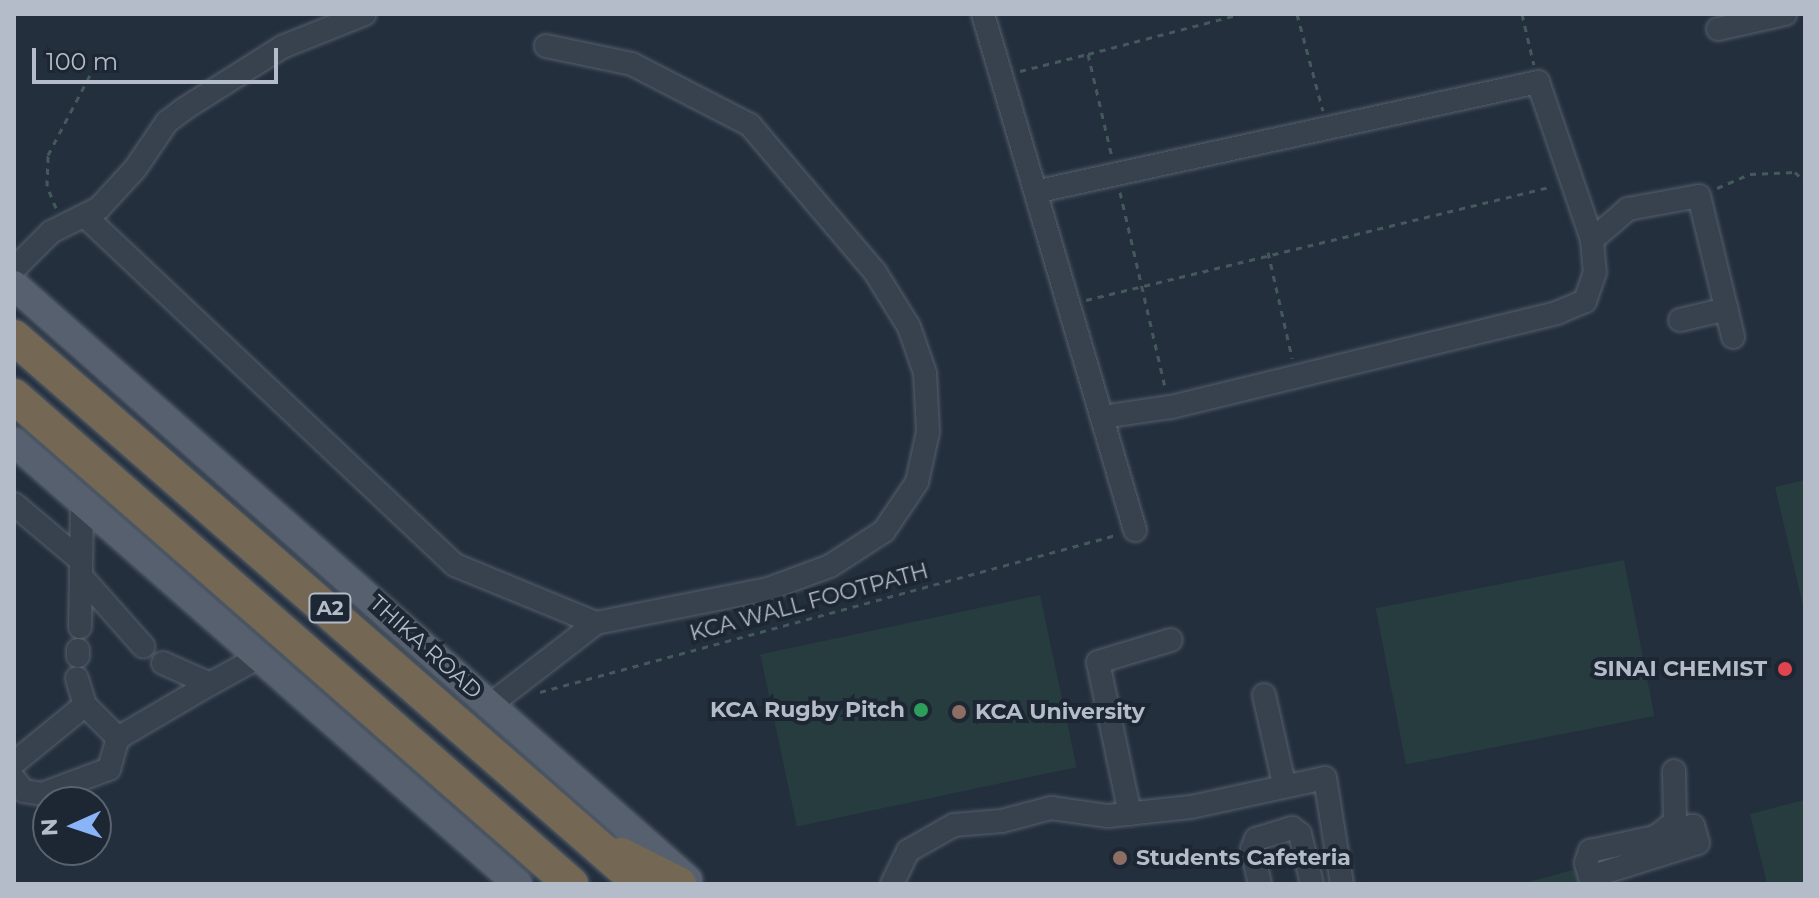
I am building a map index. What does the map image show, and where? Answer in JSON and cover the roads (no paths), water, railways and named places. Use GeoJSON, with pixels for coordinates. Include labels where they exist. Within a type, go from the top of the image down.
{"type":"FeatureCollection","features":[{"type":"Feature","properties":{"kind":"highway","name":"THIKA ROAD"},"geometry":{"type":"LineString","coordinates":[[14,337],[641,884]]}},
{"type":"Feature","properties":{"kind":"highway","name":"A2"},"geometry":{"type":"LineString","coordinates":[[14,396],[561,878]]}},
{"type":"Feature","properties":{"kind":"highway"},"geometry":{"type":"LineString","coordinates":[[592,841],[679,884]]}},
{"type":"Feature","properties":{"kind":"main road","name":"THIKA ROAD"},"geometry":{"type":"LineString","coordinates":[[14,285],[692,884]]}},
{"type":"Feature","properties":{"kind":"main road"},"geometry":{"type":"LineString","coordinates":[[14,442],[518,884]]}},
{"type":"Feature","properties":{"kind":"street"},"geometry":{"type":"LineString","coordinates":[[14,269],[33,246],[64,227],[87,218],[114,194],[167,122],[184,109],[282,47],[365,14]]}},
{"type":"Feature","properties":{"kind":"street"},"geometry":{"type":"LineString","coordinates":[[983,14],[1000,77],[1039,191],[1135,530]]}},
{"type":"Feature","properties":{"kind":"street"},"geometry":{"type":"LineString","coordinates":[[1718,29],[1785,14]]}},
{"type":"Feature","properties":{"kind":"street"},"geometry":{"type":"LineString","coordinates":[[490,705],[596,623],[768,589],[830,566],[884,531],[917,482],[928,432],[925,373],[909,327],[875,272],[750,125],[632,64],[546,46]]}},
{"type":"Feature","properties":{"kind":"street"},"geometry":{"type":"LineString","coordinates":[[1039,191],[1538,82],[1592,240],[1595,272],[1585,301],[1557,313],[1170,407],[1102,417]]}},
{"type":"Feature","properties":{"kind":"street"},"geometry":{"type":"LineString","coordinates":[[1592,240],[1628,209],[1699,196],[1733,337]]}},
{"type":"Feature","properties":{"kind":"street"},"geometry":{"type":"LineString","coordinates":[[87,218],[455,565],[596,623]]}},
{"type":"Feature","properties":{"kind":"street"},"geometry":{"type":"LineString","coordinates":[[1680,320],[1727,309]]}},
{"type":"Feature","properties":{"kind":"street"},"geometry":{"type":"LineString","coordinates":[[80,627],[82,502]]}},
{"type":"Feature","properties":{"kind":"street"},"geometry":{"type":"LineString","coordinates":[[14,504],[80,567],[143,646]]}},
{"type":"Feature","properties":{"kind":"street"},"geometry":{"type":"LineString","coordinates":[[1130,814],[1098,662],[1171,640]]}},
{"type":"Feature","properties":{"kind":"street"},"geometry":{"type":"LineString","coordinates":[[14,779],[29,793],[49,793],[109,769],[118,738],[259,657]]}},
{"type":"Feature","properties":{"kind":"street"},"geometry":{"type":"LineString","coordinates":[[78,661],[85,705],[118,738]]}},
{"type":"Feature","properties":{"kind":"street"},"geometry":{"type":"LineString","coordinates":[[163,663],[210,684]]}},
{"type":"Feature","properties":{"kind":"street"},"geometry":{"type":"LineString","coordinates":[[1264,695],[1284,784]]}},
{"type":"Feature","properties":{"kind":"street"},"geometry":{"type":"LineString","coordinates":[[14,763],[85,705]]}},
{"type":"Feature","properties":{"kind":"street"},"geometry":{"type":"LineString","coordinates":[[1668,831],[1677,813],[1674,771]]}},
{"type":"Feature","properties":{"kind":"street"},"geometry":{"type":"LineString","coordinates":[[892,884],[908,851],[954,825],[1002,821],[1051,808],[1108,816],[1191,807],[1284,784],[1325,778],[1332,838],[1342,884]]}},
{"type":"Feature","properties":{"kind":"street"},"geometry":{"type":"LineString","coordinates":[[1693,826],[1698,843],[1591,881],[1586,863],[1590,851],[1693,826]]}},
{"type":"Feature","properties":{"kind":"street"},"geometry":{"type":"LineString","coordinates":[[1260,884],[1252,849],[1256,839],[1292,828],[1300,834],[1312,884]]}},
{"type":"Feature","properties":{"kind":"street"},"geometry":{"type":"LineString","coordinates":[[1332,838],[1348,860],[1354,884]]}},
{"type":"Feature","properties":{"kind":"place","name":"SINAI CHEMIST"},"geometry":{"type":"Point","coordinates":[1785,669]}},
{"type":"Feature","properties":{"kind":"place","name":"KCA Rugby Pitch"},"geometry":{"type":"Point","coordinates":[921,710]}},
{"type":"Feature","properties":{"kind":"place","name":"KCA University"},"geometry":{"type":"Point","coordinates":[959,712]}},
{"type":"Feature","properties":{"kind":"place","name":"Students Cafeteria"},"geometry":{"type":"Point","coordinates":[1120,858]}}]}
